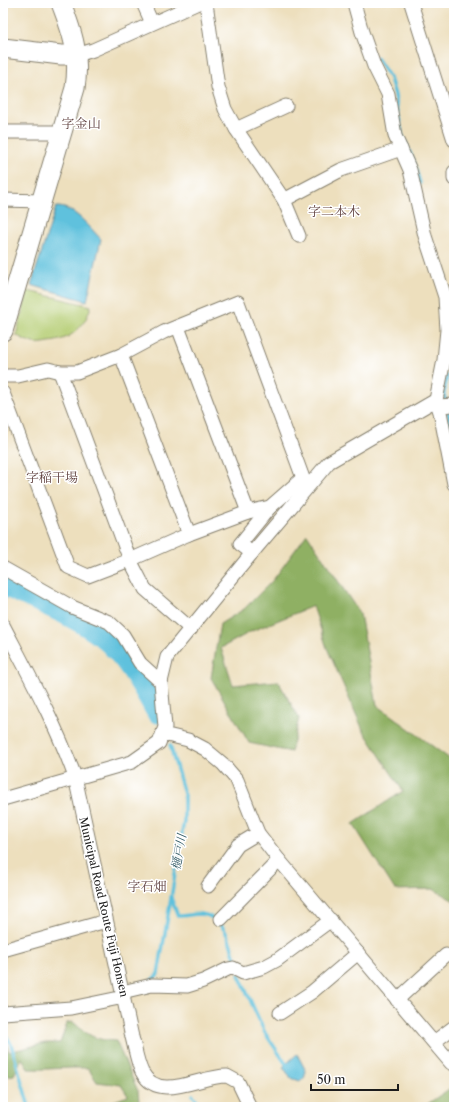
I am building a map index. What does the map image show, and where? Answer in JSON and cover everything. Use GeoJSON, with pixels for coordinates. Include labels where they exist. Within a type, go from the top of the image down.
{"type":"FeatureCollection","features":[{"type":"Feature","properties":{"kind":"street"},"geometry":{"type":"LineString","coordinates":[[3,331],[75,88],[78,69],[77,55],[69,23],[61,3]]}},
{"type":"Feature","properties":{"kind":"street"},"geometry":{"type":"LineString","coordinates":[[143,3],[152,23]]}},
{"type":"Feature","properties":{"kind":"street"},"geometry":{"type":"LineString","coordinates":[[3,48],[77,55],[93,50],[198,3]]}},
{"type":"Feature","properties":{"kind":"street"},"geometry":{"type":"LineString","coordinates":[[206,3],[218,87],[225,109],[236,129],[284,200],[299,236]]}},
{"type":"Feature","properties":{"kind":"street"},"geometry":{"type":"LineString","coordinates":[[354,3],[374,66],[388,94],[395,136],[410,170],[425,236],[444,297],[447,330],[437,403],[454,484]]}},
{"type":"Feature","properties":{"kind":"street"},"geometry":{"type":"LineString","coordinates":[[411,3],[454,140]]}},
{"type":"Feature","properties":{"kind":"street"},"geometry":{"type":"LineString","coordinates":[[236,129],[286,106]]}},
{"type":"Feature","properties":{"kind":"street"},"geometry":{"type":"LineString","coordinates":[[3,132],[62,132]]}},
{"type":"Feature","properties":{"kind":"street"},"geometry":{"type":"LineString","coordinates":[[284,200],[340,170],[401,149]]}},
{"type":"Feature","properties":{"kind":"street"},"geometry":{"type":"LineString","coordinates":[[454,172],[454,179]]}},
{"type":"Feature","properties":{"kind":"street"},"geometry":{"type":"LineString","coordinates":[[3,200],[41,201]]}},
{"type":"Feature","properties":{"kind":"street"},"geometry":{"type":"LineString","coordinates":[[3,376],[18,376],[48,369],[60,372],[77,372],[121,354],[164,332],[238,302],[303,478],[270,507],[240,544],[252,553]]}},
{"type":"Feature","properties":{"kind":"street"},"geometry":{"type":"LineString","coordinates":[[178,327],[248,512]]}},
{"type":"Feature","properties":{"kind":"street"},"geometry":{"type":"LineString","coordinates":[[121,354],[189,534]]}},
{"type":"Feature","properties":{"kind":"street"},"geometry":{"type":"LineString","coordinates":[[60,372],[130,560],[145,589],[191,629]]}},
{"type":"Feature","properties":{"kind":"street"},"geometry":{"type":"LineString","coordinates":[[3,393],[68,567],[88,576],[130,560],[189,534],[248,512],[270,507]]}},
{"type":"Feature","properties":{"kind":"street"},"geometry":{"type":"LineString","coordinates":[[3,799],[75,777],[132,762],[159,742],[165,727],[161,682],[167,657],[329,462],[437,403],[454,405]]}},
{"type":"Feature","properties":{"kind":"street"},"geometry":{"type":"LineString","coordinates":[[3,568],[72,608],[109,622],[123,635],[140,663],[161,682]]}},
{"type":"Feature","properties":{"kind":"street","name":"Municipal Road Route Fuji Honsen"},"geometry":{"type":"LineString","coordinates":[[3,625],[52,719],[75,777],[106,921],[140,1067],[149,1081],[164,1087],[174,1087],[220,1076],[227,1076],[238,1082],[250,1107]]}},
{"type":"Feature","properties":{"kind":"street"},"geometry":{"type":"LineString","coordinates":[[162,734],[188,740],[205,749],[223,764],[237,780],[258,833],[279,860],[454,1064]]}},
{"type":"Feature","properties":{"kind":"street"},"geometry":{"type":"LineString","coordinates":[[208,886],[238,845],[258,833]]}},
{"type":"Feature","properties":{"kind":"street"},"geometry":{"type":"LineString","coordinates":[[221,919],[279,860]]}},
{"type":"Feature","properties":{"kind":"street"},"geometry":{"type":"LineString","coordinates":[[3,1013],[70,1008],[152,985],[187,986],[233,968],[243,973],[264,967],[277,960],[331,920]]}},
{"type":"Feature","properties":{"kind":"street"},"geometry":{"type":"LineString","coordinates":[[3,950],[106,921]]}},
{"type":"Feature","properties":{"kind":"street"},"geometry":{"type":"LineString","coordinates":[[280,1013],[312,992],[358,953]]}},
{"type":"Feature","properties":{"kind":"street"},"geometry":{"type":"LineString","coordinates":[[398,1000],[446,955]]}},
{"type":"Feature","properties":{"kind":"street"},"geometry":{"type":"LineString","coordinates":[[434,1042],[454,1027]]}},
{"type":"Feature","properties":{"kind":"green space"},"geometry":{"type":"Polygon","coordinates":[[[28,291],[91,306],[81,326],[70,335],[57,341],[33,343],[16,335],[28,291]]]}},
{"type":"Feature","properties":{"kind":"green space"},"geometry":{"type":"Polygon","coordinates":[[[307,534],[360,614],[377,705],[454,762],[454,901],[433,889],[395,890],[353,824],[403,791],[363,730],[327,648],[313,606],[252,631],[221,648],[233,685],[278,681],[299,718],[291,752],[249,743],[211,678],[220,624],[244,609],[273,580],[307,534]]]}},
{"type":"Feature","properties":{"kind":"green space"},"geometry":{"type":"Polygon","coordinates":[[[73,1022],[84,1031],[97,1038],[116,1041],[138,1091],[139,1102],[147,1107],[97,1107],[128,1096],[121,1085],[97,1082],[88,1068],[28,1069],[22,1058],[14,1075],[3,1076],[3,1037],[9,1052],[45,1043],[60,1043],[67,1023],[73,1022]]]}},
{"type":"Feature","properties":{"kind":"green space"},"geometry":{"type":"Polygon","coordinates":[[[452,1087],[454,1089],[454,1107],[427,1107],[426,1105],[452,1087]]]}},
{"type":"Feature","properties":{"kind":"water"},"geometry":{"type":"Polygon","coordinates":[[[56,207],[69,210],[81,218],[101,239],[87,301],[31,285],[56,207]]]}},
{"type":"Feature","properties":{"kind":"water"},"geometry":{"type":"Polygon","coordinates":[[[297,1054],[306,1071],[304,1079],[300,1081],[291,1078],[283,1067],[297,1054]]]}},
{"type":"Feature","properties":{"kind":"waterway"},"geometry":{"type":"LineString","coordinates":[[377,58],[390,78],[395,95],[402,135],[414,162],[420,183]]}},
{"type":"Feature","properties":{"kind":"waterway"},"geometry":{"type":"LineString","coordinates":[[450,295],[454,304],[453,322]]}},
{"type":"Feature","properties":{"kind":"waterway"},"geometry":{"type":"LineString","coordinates":[[447,376],[444,394],[454,440]]}},
{"type":"Feature","properties":{"kind":"waterway","name":"樋戸川"},"geometry":{"type":"LineString","coordinates":[[3,585],[78,621],[101,636],[126,662],[157,713]]}},
{"type":"Feature","properties":{"kind":"waterway","name":"樋戸川"},"geometry":{"type":"LineString","coordinates":[[170,745],[184,794],[184,821],[171,898],[178,916],[200,914],[209,916],[222,926],[230,941],[237,965]]}},
{"type":"Feature","properties":{"kind":"waterway"},"geometry":{"type":"LineString","coordinates":[[151,981],[158,974],[171,898]]}},
{"type":"Feature","properties":{"kind":"waterway","name":"樋戸川"},"geometry":{"type":"LineString","coordinates":[[239,975],[265,1033],[286,1064]]}},
{"type":"Feature","properties":{"kind":"waterway"},"geometry":{"type":"LineString","coordinates":[[3,1030],[11,1044],[29,1107]]}},
{"type":"Feature","properties":{"kind":"waterway"},"geometry":{"type":"LineString","coordinates":[[193,1095],[202,1107]]}},
{"type":"Feature","properties":{"kind":"district","name":"字金山"},"geometry":{"type":"Point","coordinates":[81,123]}},
{"type":"Feature","properties":{"kind":"district","name":"字二本木"},"geometry":{"type":"Point","coordinates":[334,211]}},
{"type":"Feature","properties":{"kind":"district","name":"字稲干場"},"geometry":{"type":"Point","coordinates":[52,477]}},
{"type":"Feature","properties":{"kind":"district","name":"字石畑"},"geometry":{"type":"Point","coordinates":[147,886]}}]}
